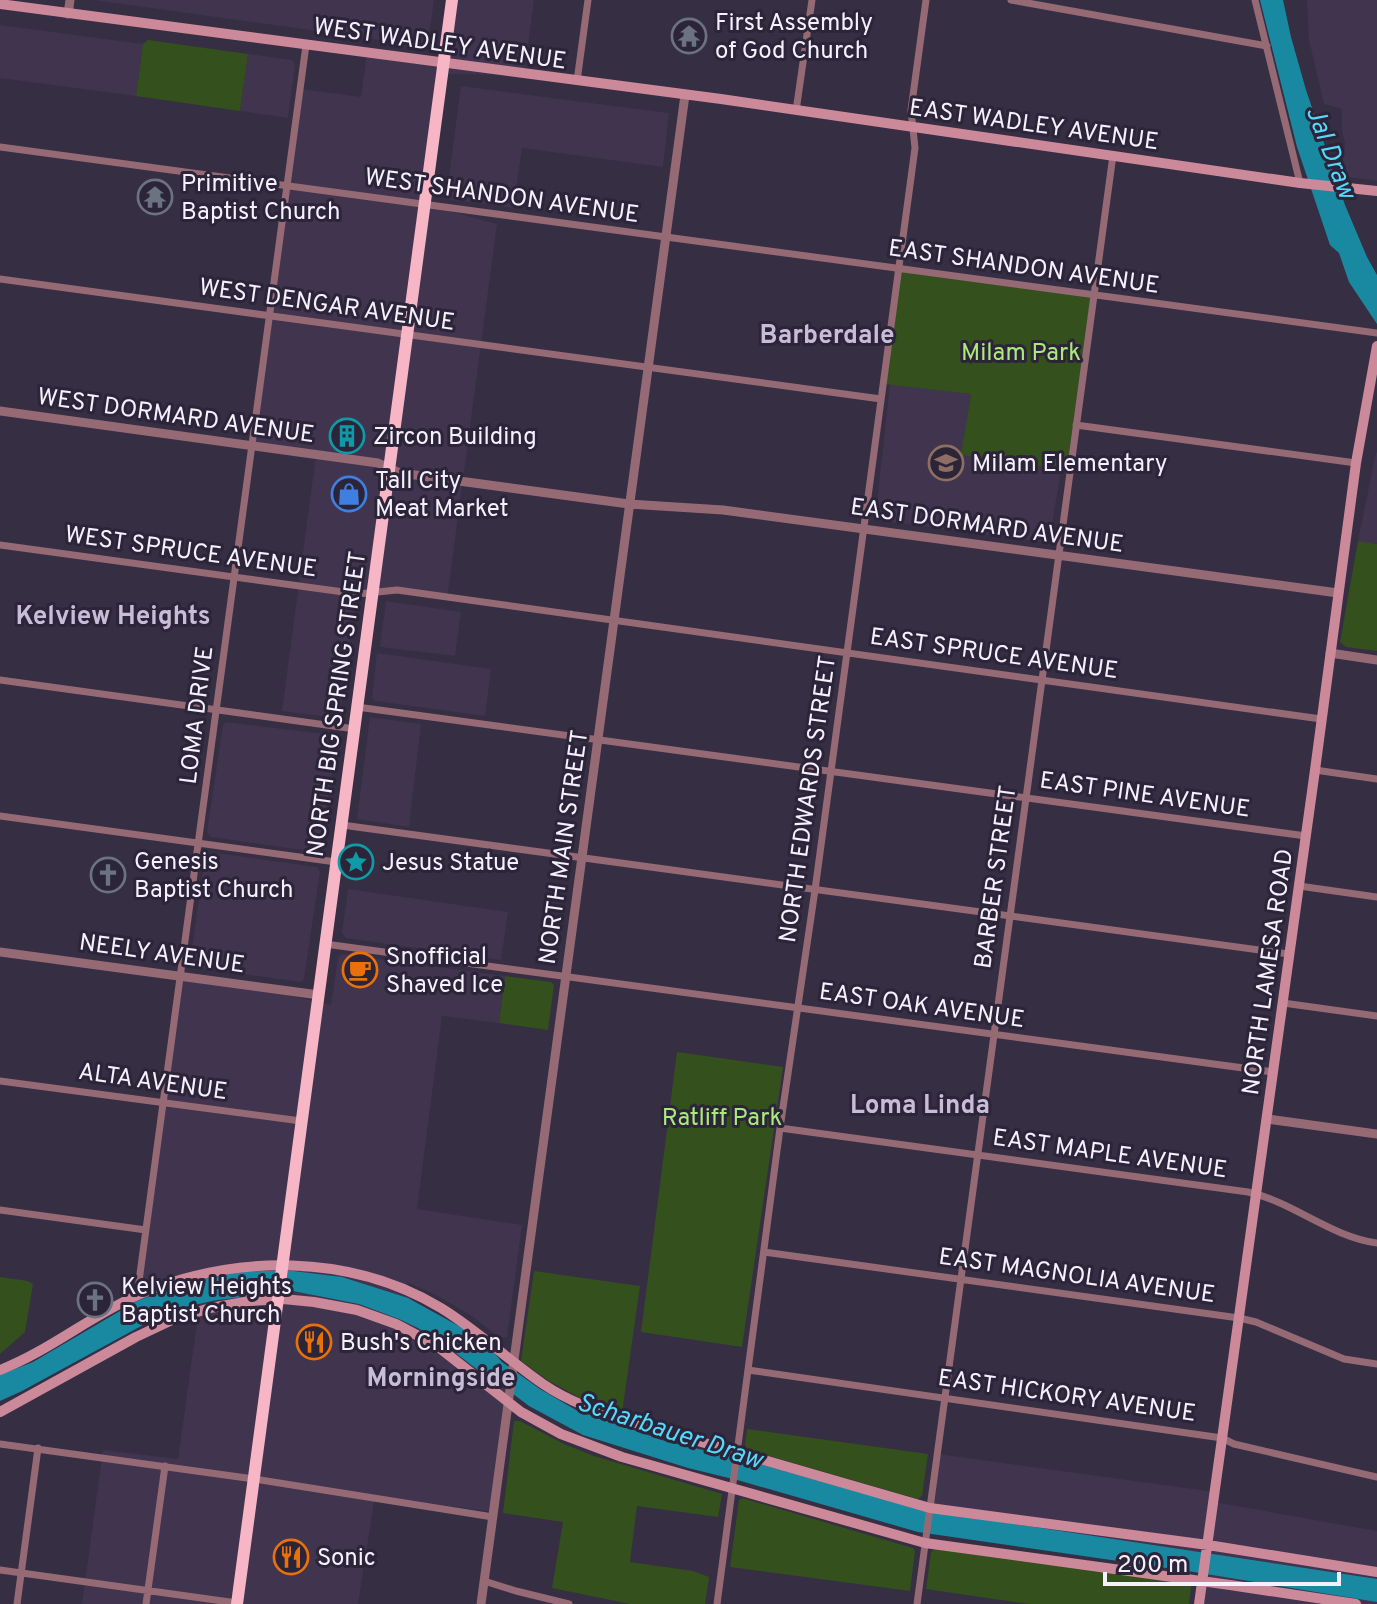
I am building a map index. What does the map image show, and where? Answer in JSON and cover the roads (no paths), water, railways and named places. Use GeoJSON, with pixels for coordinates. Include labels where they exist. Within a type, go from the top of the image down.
{"type":"FeatureCollection","features":[{"type":"Feature","properties":{"kind":"highway","name":"NORTH BIG SPRING STREET"},"geometry":{"type":"LineString","coordinates":[[237,1603],[452,0]]}},
{"type":"Feature","properties":{"kind":"main road","name":"WEST WADLEY AVENUE"},"geometry":{"type":"LineString","coordinates":[[0,4],[685,95]]}},
{"type":"Feature","properties":{"kind":"main road","name":"EAST WADLEY AVENUE"},"geometry":{"type":"LineString","coordinates":[[685,95],[1342,189],[1377,191]]}},
{"type":"Feature","properties":{"kind":"main road","name":"NORTH LAMESA ROAD"},"geometry":{"type":"LineString","coordinates":[[1199,1604],[1356,463],[1377,346]]}},
{"type":"Feature","properties":{"kind":"main road"},"geometry":{"type":"LineString","coordinates":[[0,1370],[137,1296],[177,1280],[250,1265],[337,1270],[402,1288],[427,1300],[450,1313],[554,1390],[581,1405],[625,1420],[930,1508],[1377,1572]]}},
{"type":"Feature","properties":{"kind":"main road"},"geometry":{"type":"LineString","coordinates":[[0,1412],[136,1337],[202,1310],[278,1299],[341,1306],[396,1324],[437,1346],[509,1403],[561,1434],[622,1457],[925,1543],[1356,1604]]}},
{"type":"Feature","properties":{"kind":"street"},"geometry":{"type":"LineString","coordinates":[[68,14],[70,0]]}},
{"type":"Feature","properties":{"kind":"street"},"geometry":{"type":"LineString","coordinates":[[577,81],[588,0]]}},
{"type":"Feature","properties":{"kind":"street"},"geometry":{"type":"LineString","coordinates":[[796,111],[812,0]]}},
{"type":"Feature","properties":{"kind":"street","name":"NORTH EDWARDS STREET"},"geometry":{"type":"LineString","coordinates":[[717,1604],[915,148],[911,110],[926,0]]}},
{"type":"Feature","properties":{"kind":"street"},"geometry":{"type":"LineString","coordinates":[[1011,0],[1267,46]]}},
{"type":"Feature","properties":{"kind":"street"},"geometry":{"type":"LineString","coordinates":[[1255,0],[1300,183]]}},
{"type":"Feature","properties":{"kind":"street","name":"LOMA DRIVE"},"geometry":{"type":"LineString","coordinates":[[137,1296],[306,45]]}},
{"type":"Feature","properties":{"kind":"street","name":"NORTH MAIN STREET"},"geometry":{"type":"LineString","coordinates":[[481,1604],[685,95]]}},
{"type":"Feature","properties":{"kind":"street","name":"WEST SHANDON AVENUE"},"geometry":{"type":"LineString","coordinates":[[0,147],[666,237]]}},
{"type":"Feature","properties":{"kind":"street","name":"BARBER STREET"},"geometry":{"type":"LineString","coordinates":[[917,1604],[1113,155]]}},
{"type":"Feature","properties":{"kind":"street","name":"EAST SHANDON AVENUE"},"geometry":{"type":"LineString","coordinates":[[666,237],[1377,333]]}},
{"type":"Feature","properties":{"kind":"street","name":"WEST DENGAR AVENUE"},"geometry":{"type":"LineString","coordinates":[[0,279],[881,399]]}},
{"type":"Feature","properties":{"kind":"street","name":"WEST DORMARD AVENUE"},"geometry":{"type":"LineString","coordinates":[[0,411],[378,463],[400,473],[629,504]]}},
{"type":"Feature","properties":{"kind":"street"},"geometry":{"type":"LineString","coordinates":[[1076,425],[1356,463]]}},
{"type":"Feature","properties":{"kind":"street","name":"EAST DORMARD AVENUE"},"geometry":{"type":"LineString","coordinates":[[629,504],[723,510],[1338,593]]}},
{"type":"Feature","properties":{"kind":"street","name":"WEST SPRUCE AVENUE"},"geometry":{"type":"LineString","coordinates":[[0,545],[358,594],[397,590],[613,621]]}},
{"type":"Feature","properties":{"kind":"street","name":"EAST SPRUCE AVENUE"},"geometry":{"type":"LineString","coordinates":[[613,621],[1321,719]]}},
{"type":"Feature","properties":{"kind":"street"},"geometry":{"type":"LineString","coordinates":[[1330,653],[1377,660]]}},
{"type":"Feature","properties":{"kind":"street"},"geometry":{"type":"LineString","coordinates":[[0,680],[355,729]]}},
{"type":"Feature","properties":{"kind":"street","name":"EAST PINE AVENUE"},"geometry":{"type":"LineString","coordinates":[[357,707],[1306,836]]}},
{"type":"Feature","properties":{"kind":"street"},"geometry":{"type":"LineString","coordinates":[[1315,770],[1377,779]]}},
{"type":"Feature","properties":{"kind":"street"},"geometry":{"type":"LineString","coordinates":[[0,816],[336,862]]}},
{"type":"Feature","properties":{"kind":"street"},"geometry":{"type":"LineString","coordinates":[[342,825],[1289,954]]}},
{"type":"Feature","properties":{"kind":"street"},"geometry":{"type":"LineString","coordinates":[[1299,886],[1377,897]]}},
{"type":"Feature","properties":{"kind":"street","name":"EAST OAK AVENUE"},"geometry":{"type":"LineString","coordinates":[[325,944],[1273,1072]]}},
{"type":"Feature","properties":{"kind":"street","name":"NEELY AVENUE"},"geometry":{"type":"LineString","coordinates":[[0,952],[319,995]]}},
{"type":"Feature","properties":{"kind":"street"},"geometry":{"type":"LineString","coordinates":[[1283,1003],[1377,1016]]}},
{"type":"Feature","properties":{"kind":"street","name":"ALTA AVENUE"},"geometry":{"type":"LineString","coordinates":[[0,1081],[301,1121]]}},
{"type":"Feature","properties":{"kind":"street"},"geometry":{"type":"LineString","coordinates":[[1267,1119],[1377,1134]]}},
{"type":"Feature","properties":{"kind":"street","name":"EAST MAPLE AVENUE"},"geometry":{"type":"LineString","coordinates":[[780,1128],[1256,1194],[1343,1233],[1377,1243]]}},
{"type":"Feature","properties":{"kind":"street"},"geometry":{"type":"LineString","coordinates":[[0,1210],[146,1230]]}},
{"type":"Feature","properties":{"kind":"street","name":"EAST MAGNOLIA AVENUE"},"geometry":{"type":"LineString","coordinates":[[764,1252],[1239,1318],[1256,1322],[1344,1359],[1377,1364]]}},
{"type":"Feature","properties":{"kind":"street","name":"EAST HICKORY AVENUE"},"geometry":{"type":"LineString","coordinates":[[748,1370],[1222,1438],[1234,1444],[1377,1477]]}},
{"type":"Feature","properties":{"kind":"street"},"geometry":{"type":"LineString","coordinates":[[0,1444],[254,1479],[493,1517]]}},
{"type":"Feature","properties":{"kind":"street"},"geometry":{"type":"LineString","coordinates":[[17,1604],[38,1448]]}},
{"type":"Feature","properties":{"kind":"street"},"geometry":{"type":"LineString","coordinates":[[146,1604],[165,1466]]}},
{"type":"Feature","properties":{"kind":"street"},"geometry":{"type":"LineString","coordinates":[[0,1570],[237,1603]]}},
{"type":"Feature","properties":{"kind":"street"},"geometry":{"type":"LineString","coordinates":[[484,1581],[569,1604]]}},
{"type":"Feature","properties":{"kind":"water"},"geometry":{"type":"Polygon","coordinates":[[[1260,0],[1283,0],[1306,90],[1345,205],[1377,275],[1377,324],[1349,282],[1339,253],[1330,245],[1297,147],[1260,0]]]}},
{"type":"Feature","properties":{"kind":"water"},"geometry":{"type":"Polygon","coordinates":[[[293,1271],[342,1277],[408,1298],[466,1330],[490,1348],[502,1362],[576,1410],[665,1441],[922,1510],[1377,1579],[1377,1602],[918,1532],[688,1468],[583,1435],[529,1406],[444,1344],[399,1319],[359,1304],[293,1291],[217,1300],[154,1319],[0,1401],[0,1375],[33,1362],[137,1301],[186,1283],[237,1272],[293,1271]]]}},
{"type":"Feature","properties":{"kind":"place","name":"First Assembly of God Church"},"geometry":{"type":"Point","coordinates":[689,36]}},
{"type":"Feature","properties":{"kind":"place","name":"Primitive Baptist Church"},"geometry":{"type":"Point","coordinates":[155,197]}},
{"type":"Feature","properties":{"kind":"place","name":"Zircon Building"},"geometry":{"type":"Point","coordinates":[347,436]}},
{"type":"Feature","properties":{"kind":"place","name":"Milam Elementary"},"geometry":{"type":"Point","coordinates":[946,463]}},
{"type":"Feature","properties":{"kind":"place","name":"Tall City Meat Market"},"geometry":{"type":"Point","coordinates":[349,494]}},
{"type":"Feature","properties":{"kind":"place","name":"Jesus Statue"},"geometry":{"type":"Point","coordinates":[356,862]}},
{"type":"Feature","properties":{"kind":"place","name":"Genesis Baptist Church"},"geometry":{"type":"Point","coordinates":[108,875]}},
{"type":"Feature","properties":{"kind":"place","name":"Snofficial Shaved Ice"},"geometry":{"type":"Point","coordinates":[360,970]}},
{"type":"Feature","properties":{"kind":"place","name":"Kelview Heights Baptist Church"},"geometry":{"type":"Point","coordinates":[95,1300]}},
{"type":"Feature","properties":{"kind":"place","name":"Bush's Chicken"},"geometry":{"type":"Point","coordinates":[314,1342]}},
{"type":"Feature","properties":{"kind":"place","name":"Sonic"},"geometry":{"type":"Point","coordinates":[291,1557]}},
{"type":"Feature","properties":{"kind":"district","name":"Barberdale"},"geometry":{"type":"Point","coordinates":[827,334]}},
{"type":"Feature","properties":{"kind":"district","name":"Kelview Heights"},"geometry":{"type":"Point","coordinates":[113,615]}},
{"type":"Feature","properties":{"kind":"district","name":"Loma Linda"},"geometry":{"type":"Point","coordinates":[920,1104]}},
{"type":"Feature","properties":{"kind":"district","name":"Morningside"},"geometry":{"type":"Point","coordinates":[441,1377]}},
{"type":"Feature","properties":{"kind":"water label","name":"Jal Draw"},"geometry":{"type":"Point","coordinates":[1332,152]}},
{"type":"Feature","properties":{"kind":"water label","name":"Scharbauer Draw"},"geometry":{"type":"Point","coordinates":[670,1430]}},
{"type":"Feature","properties":{"kind":"park label","name":"Milam Park"},"geometry":{"type":"Point","coordinates":[1021,352]}},
{"type":"Feature","properties":{"kind":"park label","name":"Ratliff Park"},"geometry":{"type":"Point","coordinates":[722,1117]}}]}
